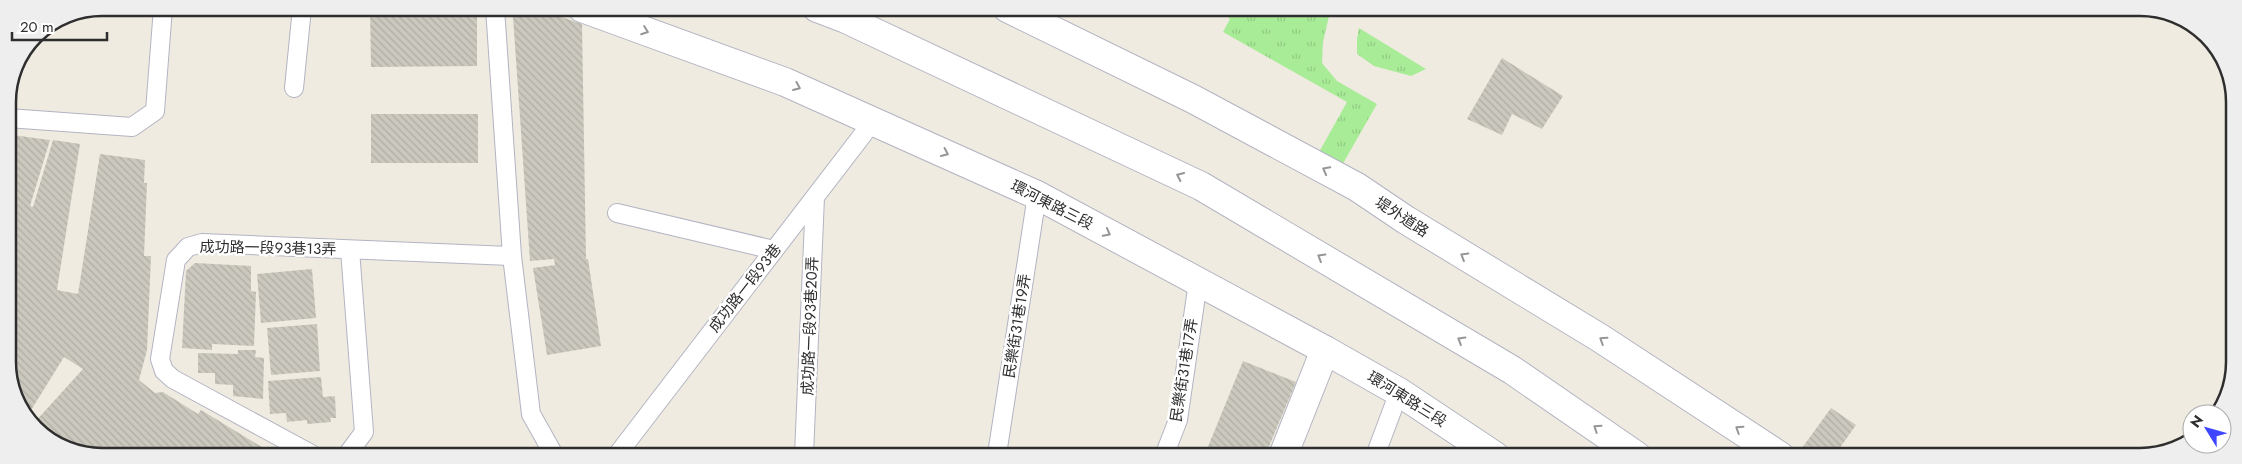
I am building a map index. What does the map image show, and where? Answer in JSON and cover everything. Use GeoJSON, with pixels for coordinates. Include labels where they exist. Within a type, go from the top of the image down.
{"type":"FeatureCollection","features":[{"type":"Feature","properties":{"kind":"street","name":"環河東路三段"},"geometry":{"type":"LineString","coordinates":[[604,16],[786,82],[1037,195],[1325,350],[1399,392],[1483,448]]}},
{"type":"Feature","properties":{"kind":"street"},"geometry":{"type":"LineString","coordinates":[[838,16],[1201,186],[1512,370],[1625,448]]}},
{"type":"Feature","properties":{"kind":"street","name":"堤外道路"},"geometry":{"type":"LineString","coordinates":[[1023,16],[1193,99],[1357,187],[1406,220],[1600,338],[1768,448]]}},
{"type":"Feature","properties":{"kind":"street"},"geometry":{"type":"LineString","coordinates":[[1287,448],[1325,350]]}},
{"type":"Feature","properties":{"kind":"lane"},"geometry":{"type":"LineString","coordinates":[[16,119],[132,127],[155,111],[162,16]]}},
{"type":"Feature","properties":{"kind":"lane"},"geometry":{"type":"LineString","coordinates":[[294,88],[301,16]]}},
{"type":"Feature","properties":{"kind":"lane"},"geometry":{"type":"LineString","coordinates":[[496,16],[512,256],[531,414],[550,448]]}},
{"type":"Feature","properties":{"kind":"lane","name":"成功路一段93巷"},"geometry":{"type":"LineString","coordinates":[[622,448],[874,120]]}},
{"type":"Feature","properties":{"kind":"lane","name":"民樂街31巷19弄"},"geometry":{"type":"LineString","coordinates":[[998,448],[1037,195]]}},
{"type":"Feature","properties":{"kind":"lane","name":"成功路一段93巷20弄"},"geometry":{"type":"LineString","coordinates":[[804,448],[815,198]]}},
{"type":"Feature","properties":{"kind":"lane"},"geometry":{"type":"LineString","coordinates":[[617,213],[774,250]]}},
{"type":"Feature","properties":{"kind":"lane","name":"成功路一段93巷13弄"},"geometry":{"type":"LineString","coordinates":[[300,448],[174,378],[164,370],[160,359],[176,260],[188,247],[202,243],[512,256]]}},
{"type":"Feature","properties":{"kind":"lane","name":"成功路一段93巷13弄"},"geometry":{"type":"LineString","coordinates":[[350,250],[364,432],[352,448]]}},
{"type":"Feature","properties":{"kind":"lane","name":"民樂街31巷17弄"},"geometry":{"type":"LineString","coordinates":[[1167,448],[1178,420],[1198,282]]}},
{"type":"Feature","properties":{"kind":"lane"},"geometry":{"type":"LineString","coordinates":[[1378,448],[1399,392]]}},
{"type":"Feature","properties":{"kind":"green space"},"geometry":{"type":"Polygon","coordinates":[[[1227,16],[1329,16],[1323,42],[1322,63],[1337,81],[1377,104],[1341,167],[1318,154],[1347,102],[1223,32],[1230,19],[1227,16]]]}},
{"type":"Feature","properties":{"kind":"green space"},"geometry":{"type":"Polygon","coordinates":[[[1359,28],[1426,69],[1411,76],[1374,66],[1357,54],[1359,28]]]}},
{"type":"Feature","properties":{"kind":"building"},"geometry":{"type":"Polygon","coordinates":[[[370,16],[477,16],[477,66],[371,67],[370,16]]]}},
{"type":"Feature","properties":{"kind":"building"},"geometry":{"type":"Polygon","coordinates":[[[559,16],[582,24],[586,259],[588,259],[601,346],[547,355],[533,268],[555,265],[554,259],[530,261],[513,17],[559,16]]]}},
{"type":"Feature","properties":{"kind":"building"},"geometry":{"type":"Polygon","coordinates":[[[1502,58],[1563,96],[1542,129],[1512,114],[1502,135],[1467,119],[1502,58]]]}},
{"type":"Feature","properties":{"kind":"building"},"geometry":{"type":"Polygon","coordinates":[[[371,114],[478,114],[478,163],[371,163],[371,114]]]}},
{"type":"Feature","properties":{"kind":"building"},"geometry":{"type":"Polygon","coordinates":[[[16,136],[50,140],[30,206],[33,207],[53,140],[80,144],[57,290],[78,294],[100,154],[145,160],[144,183],[147,183],[144,256],[151,256],[147,350],[139,380],[155,393],[163,392],[198,414],[201,410],[263,448],[103,448],[86,446],[64,439],[38,418],[83,369],[64,357],[31,410],[21,389],[16,361],[16,136]]]}},
{"type":"Feature","properties":{"kind":"building"},"geometry":{"type":"Polygon","coordinates":[[[195,263],[251,266],[251,291],[256,292],[254,346],[212,344],[212,350],[182,348],[186,271],[195,263]]]}},
{"type":"Feature","properties":{"kind":"building"},"geometry":{"type":"Polygon","coordinates":[[[312,269],[316,318],[261,323],[257,274],[312,269]]]}},
{"type":"Feature","properties":{"kind":"building"},"geometry":{"type":"Polygon","coordinates":[[[317,324],[320,371],[271,375],[267,328],[317,324]]]}},
{"type":"Feature","properties":{"kind":"building"},"geometry":{"type":"Polygon","coordinates":[[[238,350],[256,350],[255,357],[264,358],[263,399],[233,396],[233,385],[215,384],[215,373],[198,373],[198,353],[238,354],[238,350]]]}},
{"type":"Feature","properties":{"kind":"building"},"geometry":{"type":"Polygon","coordinates":[[[1243,361],[1296,382],[1268,448],[1207,448],[1243,361]]]}},
{"type":"Feature","properties":{"kind":"building"},"geometry":{"type":"Polygon","coordinates":[[[321,377],[323,397],[335,396],[336,418],[330,418],[331,422],[307,424],[307,420],[287,422],[286,413],[270,414],[268,381],[321,377]]]}},
{"type":"Feature","properties":{"kind":"building"},"geometry":{"type":"Polygon","coordinates":[[[1831,408],[1856,425],[1840,448],[1802,448],[1831,408]]]}}]}
